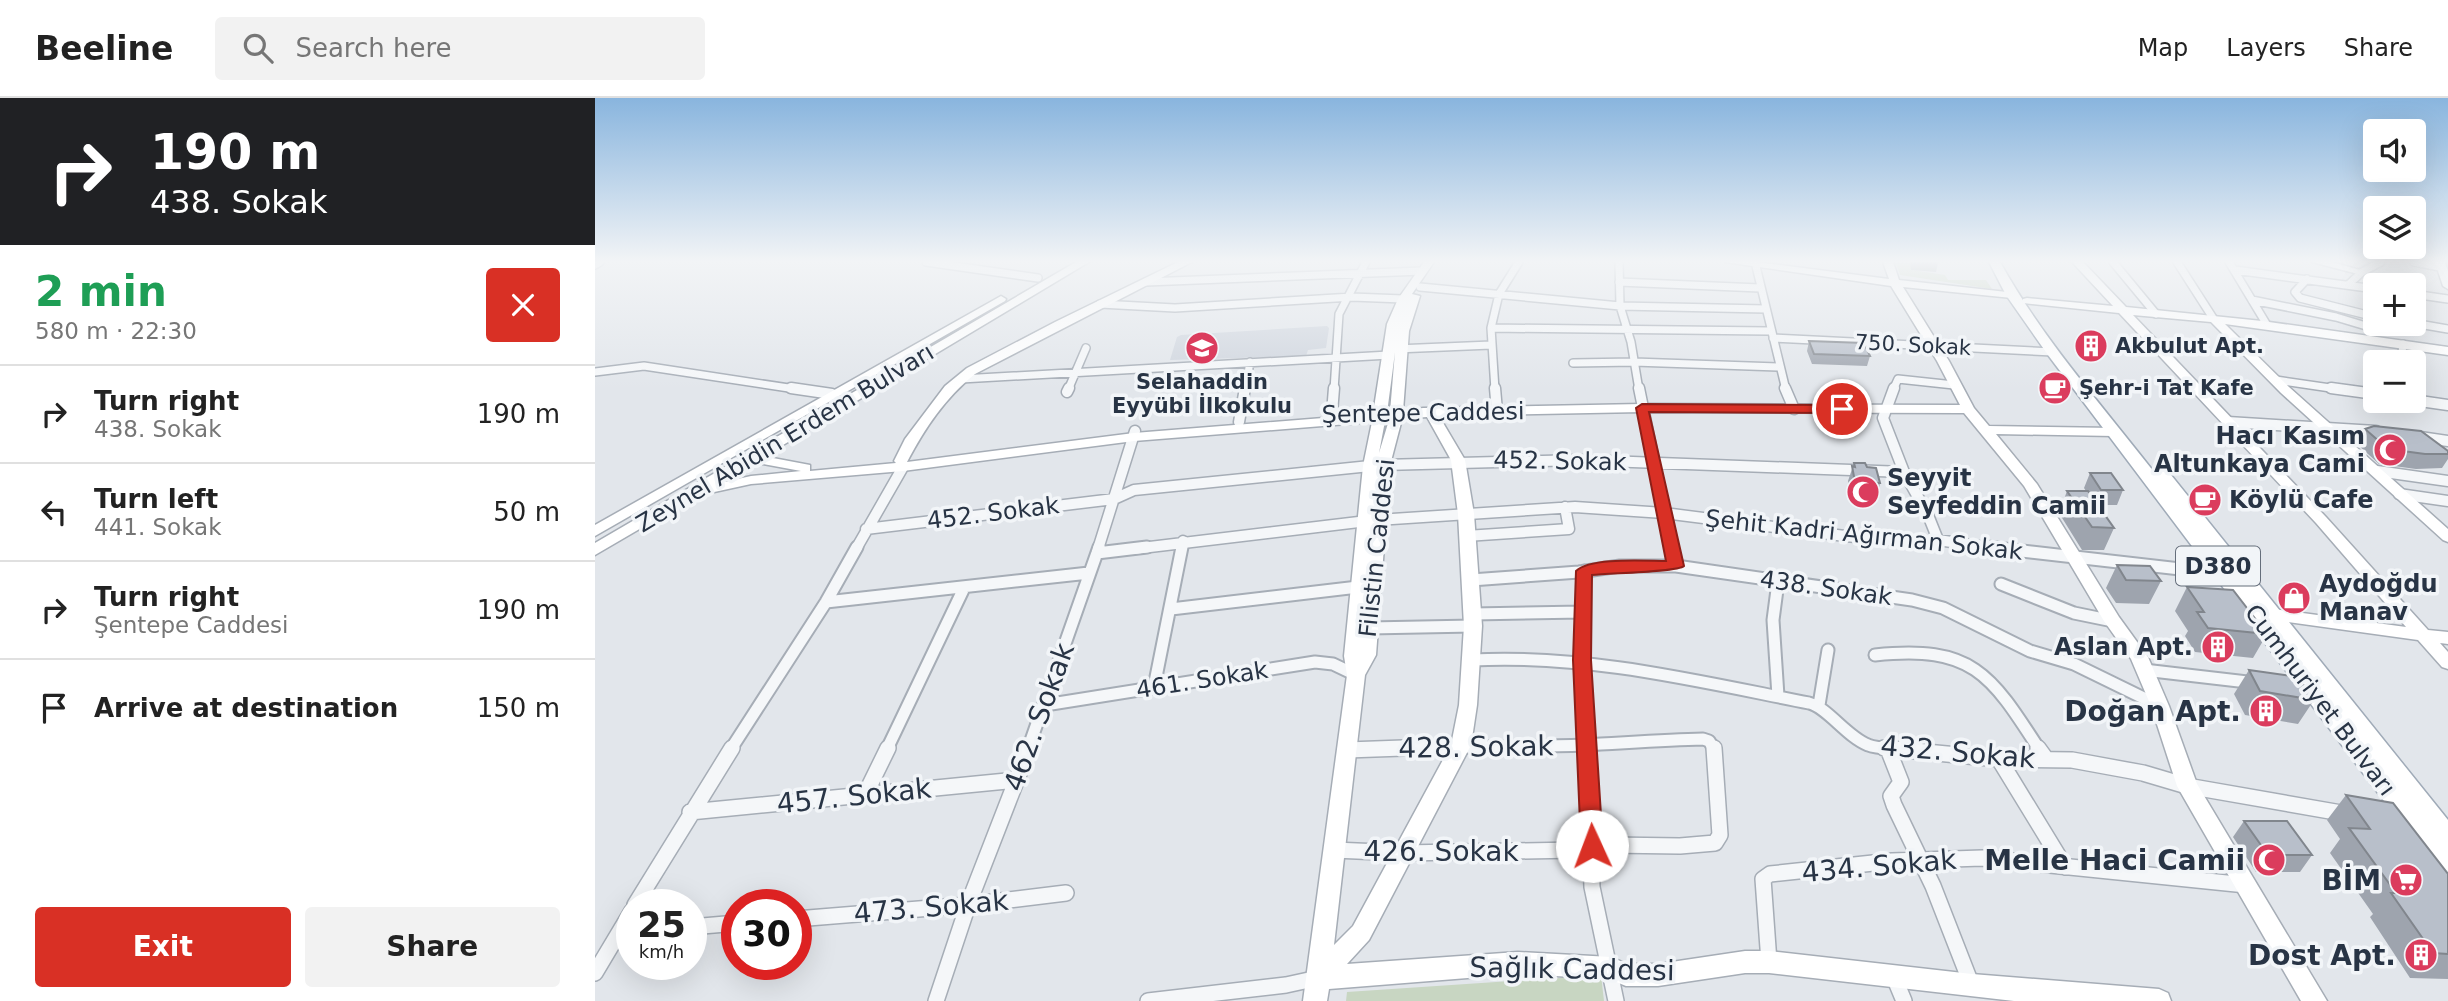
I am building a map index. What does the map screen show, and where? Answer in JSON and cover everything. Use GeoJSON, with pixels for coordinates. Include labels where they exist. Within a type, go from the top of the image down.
{"type":"FeatureCollection","features":[{"type":"Feature","properties":{"kind":"main road","name":"Cumhuriyet Bulvarı"},"geometry":{"type":"LineString","coordinates":[[2024,304],[2053,352],[2448,867]]}},
{"type":"Feature","properties":{"kind":"main road","name":"Cumhuriyet Bulvarı"},"geometry":{"type":"LineString","coordinates":[[2025,304],[2448,838]]}},
{"type":"Feature","properties":{"kind":"street","name":"Zeynel Abidin Erdem Bulvarı"},"geometry":{"type":"LineString","coordinates":[[595,531],[992,304]]}},
{"type":"Feature","properties":{"kind":"street","name":"Zeynel Abidin Erdem Bulvarı"},"geometry":{"type":"LineString","coordinates":[[595,550],[1012,304]]}},
{"type":"Feature","properties":{"kind":"street"},"geometry":{"type":"LineString","coordinates":[[644,889],[690,812],[826,602],[902,464],[912,439],[949,389],[971,371],[1100,304]]}},
{"type":"Feature","properties":{"kind":"street"},"geometry":{"type":"LineString","coordinates":[[1101,304],[1135,309],[1243,304]]}},
{"type":"Feature","properties":{"kind":"street"},"geometry":{"type":"LineString","coordinates":[[1332,413],[1339,314],[1343,304]]}},
{"type":"Feature","properties":{"kind":"street","name":"Filistin Caddesi"},"geometry":{"type":"LineString","coordinates":[[1356,675],[1367,655],[1376,465],[1388,413],[1393,324],[1401,304]]}},
{"type":"Feature","properties":{"kind":"street","name":"Filistin Caddesi"},"geometry":{"type":"LineString","coordinates":[[1393,351],[1412,304]]}},
{"type":"Feature","properties":{"kind":"street"},"geometry":{"type":"LineString","coordinates":[[1497,304],[1491,328],[1491,345],[1497,411]]}},
{"type":"Feature","properties":{"kind":"street"},"geometry":{"type":"LineString","coordinates":[[1601,304],[1766,309]]}},
{"type":"Feature","properties":{"kind":"street"},"geometry":{"type":"LineString","coordinates":[[1765,304],[1780,378],[1794,409]]}},
{"type":"Feature","properties":{"kind":"street"},"geometry":{"type":"LineString","coordinates":[[1908,304],[1968,409],[2030,484],[2113,621],[2139,657],[2160,706],[2186,786],[2315,1001]]}},
{"type":"Feature","properties":{"kind":"street"},"geometry":{"type":"LineString","coordinates":[[2070,304],[2213,318],[2448,351]]}},
{"type":"Feature","properties":{"kind":"street"},"geometry":{"type":"LineString","coordinates":[[2118,304],[2321,520],[2448,663]]}},
{"type":"Feature","properties":{"kind":"street"},"geometry":{"type":"LineString","coordinates":[[2148,304],[2156,314]]}},
{"type":"Feature","properties":{"kind":"street"},"geometry":{"type":"LineString","coordinates":[[2204,304],[2213,318],[2276,380],[2448,537]]}},
{"type":"Feature","properties":{"kind":"street"},"geometry":{"type":"LineString","coordinates":[[2254,304],[2267,325]]}},
{"type":"Feature","properties":{"kind":"street"},"geometry":{"type":"LineString","coordinates":[[2272,304],[2336,317],[2363,326]]}},
{"type":"Feature","properties":{"kind":"street"},"geometry":{"type":"LineString","coordinates":[[2322,304],[2363,316]]}},
{"type":"Feature","properties":{"kind":"street"},"geometry":{"type":"LineString","coordinates":[[1620,306],[1676,566]]}},
{"type":"Feature","properties":{"kind":"street"},"geometry":{"type":"LineString","coordinates":[[2426,325],[2448,329]]}},
{"type":"Feature","properties":{"kind":"street","name":"750. Sokak"},"geometry":{"type":"LineString","coordinates":[[1491,328],[1627,329],[1771,335],[2053,352]]}},
{"type":"Feature","properties":{"kind":"street"},"geometry":{"type":"LineString","coordinates":[[2347,336],[2363,328]]}},
{"type":"Feature","properties":{"kind":"street"},"geometry":{"type":"LineString","coordinates":[[2402,350],[2403,344]]}},
{"type":"Feature","properties":{"kind":"street"},"geometry":{"type":"LineString","coordinates":[[961,379],[1336,358],[1393,351],[1491,345]]}},
{"type":"Feature","properties":{"kind":"street"},"geometry":{"type":"LineString","coordinates":[[1067,392],[1086,348]]}},
{"type":"Feature","properties":{"kind":"street"},"geometry":{"type":"LineString","coordinates":[[1239,422],[1250,362]]}},
{"type":"Feature","properties":{"kind":"street"},"geometry":{"type":"LineString","coordinates":[[1573,363],[1634,362],[1778,367]]}},
{"type":"Feature","properties":{"kind":"street"},"geometry":{"type":"LineString","coordinates":[[595,372],[644,366],[832,394]]}},
{"type":"Feature","properties":{"kind":"street"},"geometry":{"type":"LineString","coordinates":[[1938,540],[1928,515],[1904,472],[1884,418],[1889,409],[1892,389],[1898,379],[1954,385]]}},
{"type":"Feature","properties":{"kind":"street"},"geometry":{"type":"LineString","coordinates":[[2276,380],[2363,392]]}},
{"type":"Feature","properties":{"kind":"street"},"geometry":{"type":"LineString","coordinates":[[2426,402],[2448,405]]}},
{"type":"Feature","properties":{"kind":"street","name":"Şentepe Caddesi"},"geometry":{"type":"LineString","coordinates":[[1135,434],[1332,413],[1642,408],[1968,409]]}},
{"type":"Feature","properties":{"kind":"street"},"geometry":{"type":"LineString","coordinates":[[692,493],[751,480],[1135,434],[1388,413]]}},
{"type":"Feature","properties":{"kind":"street"},"geometry":{"type":"LineString","coordinates":[[1148,1001],[1286,985],[1317,989],[1361,933],[1461,745],[1472,660],[1473,620],[1466,536],[1467,514],[1458,460],[1431,413]]}},
{"type":"Feature","properties":{"kind":"street"},"geometry":{"type":"LineString","coordinates":[[2228,422],[2325,426],[2392,434]]}},
{"type":"Feature","properties":{"kind":"street"},"geometry":{"type":"LineString","coordinates":[[1986,430],[2114,432]]}},
{"type":"Feature","properties":{"kind":"street","name":"462. Sokak"},"geometry":{"type":"LineString","coordinates":[[936,1001],[968,905],[1045,705],[1135,434]]}},
{"type":"Feature","properties":{"kind":"street"},"geometry":{"type":"LineString","coordinates":[[2405,435],[2448,441]]}},
{"type":"Feature","properties":{"kind":"street"},"geometry":{"type":"LineString","coordinates":[[759,453],[768,461],[795,468],[902,464]]}},
{"type":"Feature","properties":{"kind":"street","name":"452. Sokak"},"geometry":{"type":"LineString","coordinates":[[866,528],[1114,499],[1134,490],[1376,465],[1458,460],[1654,462],[1904,472]]}},
{"type":"Feature","properties":{"kind":"street"},"geometry":{"type":"LineString","coordinates":[[2377,471],[2448,481]]}},
{"type":"Feature","properties":{"kind":"street"},"geometry":{"type":"LineString","coordinates":[[2399,494],[2448,500]]}},
{"type":"Feature","properties":{"kind":"street"},"geometry":{"type":"LineString","coordinates":[[1466,536],[1569,528],[1565,507]]}},
{"type":"Feature","properties":{"kind":"street","name":"Şehit Kadri Ağırman Sokak"},"geometry":{"type":"LineString","coordinates":[[1097,554],[1183,541],[1372,520],[1565,507],[1664,513],[1845,536],[1923,542],[1938,540],[2224,573]]}},
{"type":"Feature","properties":{"kind":"street","name":"Filistin Caddesi"},"geometry":{"type":"LineString","coordinates":[[1317,989],[1356,675],[1353,656],[1358,587],[1372,520]]}},
{"type":"Feature","properties":{"kind":"street"},"geometry":{"type":"LineString","coordinates":[[1154,687],[1183,541]]}},
{"type":"Feature","properties":{"kind":"street","name":"438. Sokak"},"geometry":{"type":"LineString","coordinates":[[1471,580],[1620,566],[1676,566],[1933,604],[2030,651],[2082,668],[2160,706]]}},
{"type":"Feature","properties":{"kind":"street"},"geometry":{"type":"LineString","coordinates":[[1584,571],[1582,660],[1595,909],[1611,968],[1616,1001]]}},
{"type":"Feature","properties":{"kind":"street"},"geometry":{"type":"LineString","coordinates":[[826,602],[1089,573]]}},
{"type":"Feature","properties":{"kind":"street"},"geometry":{"type":"LineString","coordinates":[[1778,582],[1773,620],[1778,696]]}},
{"type":"Feature","properties":{"kind":"street"},"geometry":{"type":"LineString","coordinates":[[2001,584],[2074,613],[2113,621]]}},
{"type":"Feature","properties":{"kind":"street"},"geometry":{"type":"LineString","coordinates":[[1171,609],[1358,587]]}},
{"type":"Feature","properties":{"kind":"street"},"geometry":{"type":"LineString","coordinates":[[865,795],[964,588]]}},
{"type":"Feature","properties":{"kind":"street"},"geometry":{"type":"LineString","coordinates":[[1369,628],[1582,612]]}},
{"type":"Feature","properties":{"kind":"street"},"geometry":{"type":"LineString","coordinates":[[2273,615],[2448,638]]}},
{"type":"Feature","properties":{"kind":"street"},"geometry":{"type":"LineString","coordinates":[[1472,660],[1518,656],[1582,660],[1673,673],[1819,705],[1828,650]]}},
{"type":"Feature","properties":{"kind":"street"},"geometry":{"type":"LineString","coordinates":[[1875,654],[1920,651],[1971,666],[1984,673],[2046,759]]}},
{"type":"Feature","properties":{"kind":"street","name":"461. Sokak"},"geometry":{"type":"LineString","coordinates":[[1045,705],[1315,662],[1333,664],[1356,675]]}},
{"type":"Feature","properties":{"kind":"street"},"geometry":{"type":"LineString","coordinates":[[2144,670],[2273,685]]}},
{"type":"Feature","properties":{"kind":"street"},"geometry":{"type":"LineString","coordinates":[[2293,688],[2315,692]]}},
{"type":"Feature","properties":{"kind":"street","name":"432. Sokak"},"geometry":{"type":"LineString","coordinates":[[1819,705],[1834,722],[1869,746],[1999,759],[2084,762],[2143,773],[2186,786],[2360,816]]}},
{"type":"Feature","properties":{"kind":"street","name":"428. Sokak"},"geometry":{"type":"LineString","coordinates":[[1347,750],[1461,745],[1586,745],[1676,739],[1709,741],[1714,747],[1720,835],[1714,843]]}},
{"type":"Feature","properties":{"kind":"street"},"geometry":{"type":"LineString","coordinates":[[1888,748],[1901,782],[1891,796],[1933,886],[1972,986]]}},
{"type":"Feature","properties":{"kind":"street"},"geometry":{"type":"LineString","coordinates":[[1999,759],[2065,867]]}},
{"type":"Feature","properties":{"kind":"street","name":"457. Sokak"},"geometry":{"type":"LineString","coordinates":[[690,812],[1017,780]]}},
{"type":"Feature","properties":{"kind":"street"},"geometry":{"type":"LineString","coordinates":[[2391,821],[2415,824]]}},
{"type":"Feature","properties":{"kind":"street","name":"426. Sokak"},"geometry":{"type":"LineString","coordinates":[[1334,850],[1403,853],[1577,850],[1592,846],[1680,848],[1714,843]]}},
{"type":"Feature","properties":{"kind":"street","name":"434. Sokak"},"geometry":{"type":"LineString","coordinates":[[1769,962],[1763,879],[1770,874],[1920,860],[1982,858],[2246,885]]}},
{"type":"Feature","properties":{"kind":"street","name":"473. Sokak"},"geometry":{"type":"LineString","coordinates":[[812,918],[968,905],[1066,893]]}},
{"type":"Feature","properties":{"kind":"street"},"geometry":{"type":"LineString","coordinates":[[595,973],[616,944]]}},
{"type":"Feature","properties":{"kind":"street","name":"Sağlık Caddesi"},"geometry":{"type":"LineString","coordinates":[[1317,989],[1518,963],[1611,968],[1626,975],[1658,975],[1745,962],[1769,962],[1972,986],[2159,1001]]}},
{"type":"Feature","properties":{"kind":"street"},"geometry":{"type":"LineString","coordinates":[[1894,977],[1903,1001]]}},
{"type":"Feature","properties":{"kind":"shaded area"},"geometry":{"type":"Polygon","coordinates":[[[1327,326],[1326,348],[1308,350],[1306,356],[1170,360],[1177,337],[1181,335],[1327,326]]]}},
{"type":"Feature","properties":{"kind":"green space"},"geometry":{"type":"Polygon","coordinates":[[[1601,975],[1604,1001],[1346,1001],[1347,992],[1601,975]]]}},
{"type":"Feature","properties":{"kind":"building"},"geometry":{"type":"Polygon","coordinates":[[[1809,341],[1864,343],[1870,356],[1814,354],[1809,341]]]}},
{"type":"Feature","properties":{"kind":"building"},"geometry":{"type":"Polygon","coordinates":[[[2374,426],[2421,431],[2448,451],[2448,454],[2388,449],[2365,429],[2374,426]]]}},
{"type":"Feature","properties":{"kind":"building"},"geometry":{"type":"Polygon","coordinates":[[[1854,463],[1865,463],[1867,467],[1876,468],[1880,483],[1855,482],[1852,466],[1855,467],[1854,463]]]}},
{"type":"Feature","properties":{"kind":"building"},"geometry":{"type":"Polygon","coordinates":[[[2090,473],[2111,473],[2123,490],[2101,490],[2090,473]]]}},
{"type":"Feature","properties":{"kind":"building"},"geometry":{"type":"Polygon","coordinates":[[[2067,491],[2088,491],[2114,528],[2092,527],[2067,491]]]}},
{"type":"Feature","properties":{"kind":"building"},"geometry":{"type":"Polygon","coordinates":[[[2117,565],[2150,566],[2161,581],[2126,580],[2117,565]]]}},
{"type":"Feature","properties":{"kind":"building"},"geometry":{"type":"Polygon","coordinates":[[[2187,587],[2233,590],[2267,634],[2208,628],[2197,612],[2204,612],[2187,587]]]}},
{"type":"Feature","properties":{"kind":"building"},"geometry":{"type":"Polygon","coordinates":[[[2249,670],[2298,677],[2314,700],[2260,691],[2249,670]]]}},
{"type":"Feature","properties":{"kind":"building"},"geometry":{"type":"Polygon","coordinates":[[[2346,795],[2393,803],[2448,874],[2448,954],[2433,953],[2391,893],[2396,893],[2349,828],[2370,829],[2346,795]]]}},
{"type":"Feature","properties":{"kind":"building"},"geometry":{"type":"Polygon","coordinates":[[[2244,821],[2287,821],[2312,855],[2268,855],[2244,821]]]}},
{"type":"Feature","properties":{"kind":"place","name":"Akbulut Apt."},"geometry":{"type":"Point","coordinates":[2091,346]}},
{"type":"Feature","properties":{"kind":"place","name":"Selahaddin Eyyübi İlkokulu"},"geometry":{"type":"Point","coordinates":[1202,348]}},
{"type":"Feature","properties":{"kind":"place","name":"Şehr-i Tat Kafe"},"geometry":{"type":"Point","coordinates":[2055,388]}},
{"type":"Feature","properties":{"kind":"place","name":"Hacı Kasım Altunkaya Cami"},"geometry":{"type":"Point","coordinates":[2390,450]}},
{"type":"Feature","properties":{"kind":"place","name":"Seyyit Seyfeddin Camii"},"geometry":{"type":"Point","coordinates":[1863,492]}},
{"type":"Feature","properties":{"kind":"place","name":"Köylü Cafe"},"geometry":{"type":"Point","coordinates":[2205,500]}},
{"type":"Feature","properties":{"kind":"place","name":"Aydoğdu Manav"},"geometry":{"type":"Point","coordinates":[2294,598]}},
{"type":"Feature","properties":{"kind":"place","name":"Aslan Apt."},"geometry":{"type":"Point","coordinates":[2218,647]}},
{"type":"Feature","properties":{"kind":"place","name":"Doğan Apt."},"geometry":{"type":"Point","coordinates":[2266,711]}},
{"type":"Feature","properties":{"kind":"place","name":"Melle Haci Camii"},"geometry":{"type":"Point","coordinates":[2269,860]}},
{"type":"Feature","properties":{"kind":"place","name":"BİM"},"geometry":{"type":"Point","coordinates":[2406,880]}},
{"type":"Feature","properties":{"kind":"place","name":"Dost Apt."},"geometry":{"type":"Point","coordinates":[2421,955]}},
{"type":"Feature","properties":{"kind":"route"},"geometry":{"type":"LineString","coordinates":[[1592,846],[1582,660],[1584,571],[1620,566],[1676,566],[1642,408],[1842,409]]}}]}
